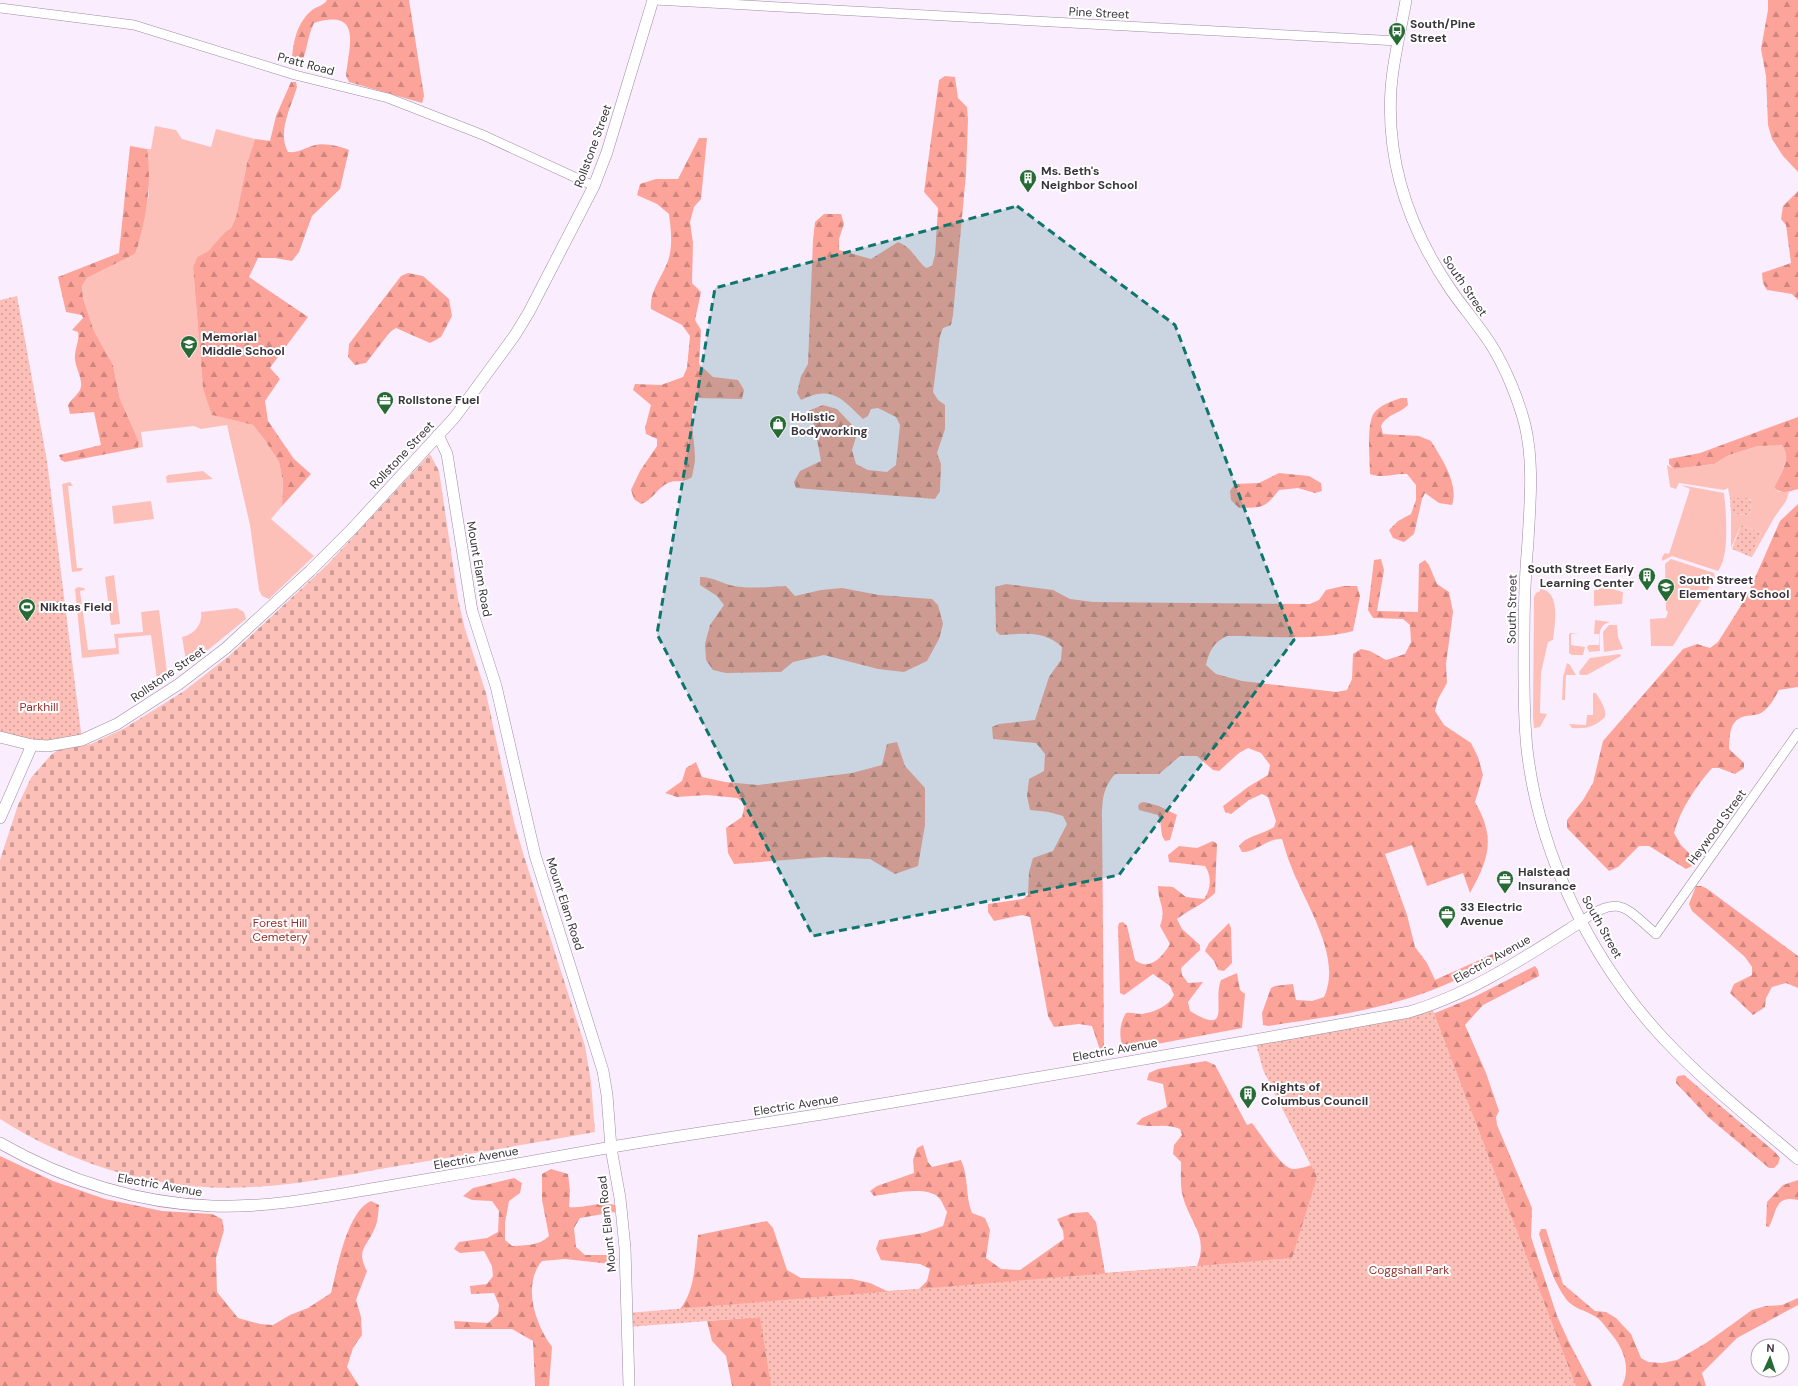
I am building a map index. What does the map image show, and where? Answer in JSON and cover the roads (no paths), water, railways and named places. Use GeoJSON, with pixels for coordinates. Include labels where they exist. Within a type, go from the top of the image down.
{"type":"FeatureCollection","features":[{"type":"Feature","properties":{"kind":"main road","name":"Rollstone Street"},"geometry":{"type":"LineString","coordinates":[[0,737],[32,745],[48,746],[82,740],[130,717],[179,684],[226,648],[330,552],[454,417],[515,335],[554,267],[594,186],[607,152],[654,0]]}},
{"type":"Feature","properties":{"kind":"main road","name":"South Street"},"geometry":{"type":"LineString","coordinates":[[1406,0],[1391,89],[1392,144],[1401,188],[1410,217],[1444,280],[1493,348],[1518,398],[1529,445],[1531,480],[1524,635],[1524,691],[1528,752],[1535,791],[1547,836],[1562,880],[1582,922],[1614,976],[1647,1020],[1663,1038],[1705,1078],[1798,1159]]}},
{"type":"Feature","properties":{"kind":"main road","name":"Mount Elam Road"},"geometry":{"type":"LineString","coordinates":[[438,435],[447,454],[471,607],[496,686],[526,822],[600,1058],[607,1095],[611,1148],[620,1198],[625,1248],[629,1386]]}},
{"type":"Feature","properties":{"kind":"main road"},"geometry":{"type":"LineString","coordinates":[[0,818],[32,745]]}},
{"type":"Feature","properties":{"kind":"main road","name":"Electric Avenue"},"geometry":{"type":"LineString","coordinates":[[0,1143],[50,1169],[111,1190],[175,1203],[236,1206],[303,1200],[1007,1083],[1409,1012],[1431,1005],[1480,983],[1582,922]]}},
{"type":"Feature","properties":{"kind":"street","name":"Pine Street"},"geometry":{"type":"LineString","coordinates":[[654,0],[1398,41]]}},
{"type":"Feature","properties":{"kind":"street","name":"Pratt Road"},"geometry":{"type":"LineString","coordinates":[[0,8],[134,25],[295,75],[388,98],[483,135],[594,186]]}},
{"type":"Feature","properties":{"kind":"street","name":"Heywood Street"},"geometry":{"type":"LineString","coordinates":[[1582,922],[1605,907],[1619,906],[1633,914],[1656,934],[1798,734]]}},
{"type":"Feature","properties":{"kind":"place","name":"South/Pine Street"},"geometry":{"type":"Point","coordinates":[1397,46]}},
{"type":"Feature","properties":{"kind":"place","name":"Ms. Beth's Neighbor School"},"geometry":{"type":"Point","coordinates":[1028,193]}},
{"type":"Feature","properties":{"kind":"place","name":"Memorial Middle School"},"geometry":{"type":"Point","coordinates":[189,359]}},
{"type":"Feature","properties":{"kind":"place","name":"Rollstone Fuel"},"geometry":{"type":"Point","coordinates":[385,415]}},
{"type":"Feature","properties":{"kind":"place","name":"Holistic Bodyworking"},"geometry":{"type":"Point","coordinates":[778,439]}},
{"type":"Feature","properties":{"kind":"place","name":"South Street Early Learning Center"},"geometry":{"type":"Point","coordinates":[1647,591]}},
{"type":"Feature","properties":{"kind":"place","name":"South Street Elementary School"},"geometry":{"type":"Point","coordinates":[1666,602]}},
{"type":"Feature","properties":{"kind":"place","name":"Nikitas Field"},"geometry":{"type":"Point","coordinates":[27,622]}},
{"type":"Feature","properties":{"kind":"place","name":"Halstead Insurance"},"geometry":{"type":"Point","coordinates":[1505,894]}},
{"type":"Feature","properties":{"kind":"place","name":"33 Electric Avenue"},"geometry":{"type":"Point","coordinates":[1447,929]}},
{"type":"Feature","properties":{"kind":"place","name":"Knights of Columbus Council"},"geometry":{"type":"Point","coordinates":[1248,1109]}},
{"type":"Feature","properties":{"kind":"park label","name":"Parkhill"},"geometry":{"type":"Point","coordinates":[39,707]}},
{"type":"Feature","properties":{"kind":"park label","name":"Forest Hill Cemetery"},"geometry":{"type":"Point","coordinates":[280,930]}},
{"type":"Feature","properties":{"kind":"park label","name":"Coggshall Park"},"geometry":{"type":"Point","coordinates":[1409,1270]}}]}
